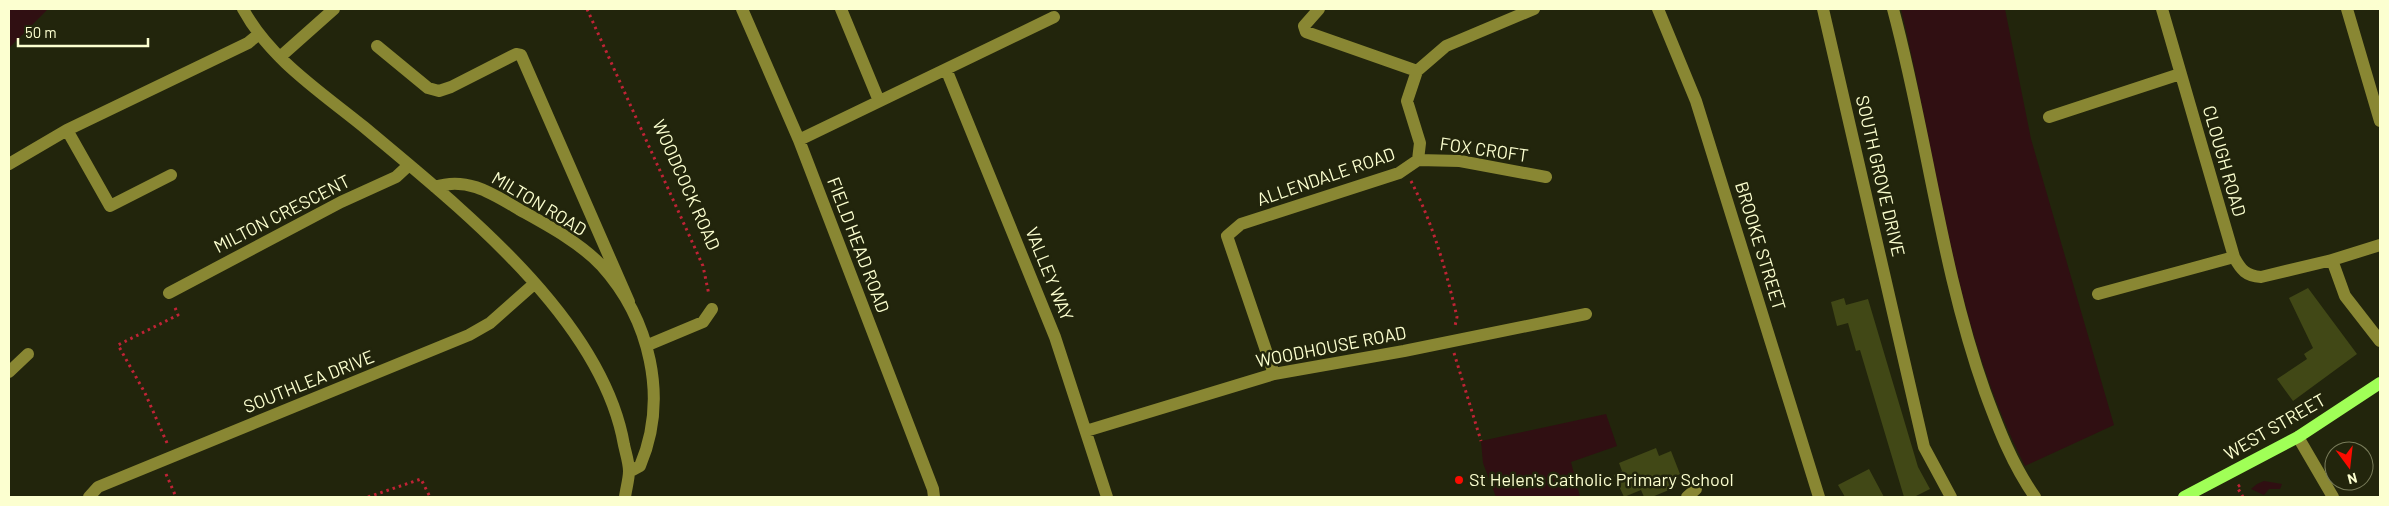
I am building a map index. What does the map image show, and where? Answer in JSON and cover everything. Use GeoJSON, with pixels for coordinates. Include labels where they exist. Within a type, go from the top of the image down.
{"type":"FeatureCollection","features":[{"type":"Feature","properties":{"kind":"main road","name":"WEST STREET"},"geometry":{"type":"LineString","coordinates":[[2184,497],[2298,437],[2380,383]]}},
{"type":"Feature","properties":{"kind":"street"},"geometry":{"type":"LineString","coordinates":[[243,9],[259,34],[293,69],[436,187],[490,237],[534,284],[566,323],[604,383],[620,424],[629,472],[625,497]]}},
{"type":"Feature","properties":{"kind":"street"},"geometry":{"type":"LineString","coordinates":[[280,56],[334,9]]}},
{"type":"Feature","properties":{"kind":"street","name":"FIELD HEAD ROAD"},"geometry":{"type":"LineString","coordinates":[[742,9],[799,140],[933,489],[934,497]]}},
{"type":"Feature","properties":{"kind":"street"},"geometry":{"type":"LineString","coordinates":[[841,9],[879,101]]}},
{"type":"Feature","properties":{"kind":"street"},"geometry":{"type":"LineString","coordinates":[[1318,9],[1304,26],[1306,32],[1417,71],[1446,46],[1534,9]]}},
{"type":"Feature","properties":{"kind":"street","name":"BROOKE STREET"},"geometry":{"type":"LineString","coordinates":[[1658,9],[1696,101],[1819,497]]}},
{"type":"Feature","properties":{"kind":"street","name":"SOUTH GROVE DRIVE"},"geometry":{"type":"LineString","coordinates":[[1823,9],[1924,447],[1951,497]]}},
{"type":"Feature","properties":{"kind":"street"},"geometry":{"type":"LineString","coordinates":[[1894,9],[1960,314],[1977,368],[2017,471],[2035,497]]}},
{"type":"Feature","properties":{"kind":"street","name":"CLOUGH ROAD"},"geometry":{"type":"LineString","coordinates":[[2162,9],[2234,257],[2240,269],[2249,276],[2261,277],[2332,260],[2380,245]]}},
{"type":"Feature","properties":{"kind":"street"},"geometry":{"type":"LineString","coordinates":[[2347,9],[2380,121]]}},
{"type":"Feature","properties":{"kind":"street"},"geometry":{"type":"LineString","coordinates":[[799,140],[1054,17]]}},
{"type":"Feature","properties":{"kind":"street"},"geometry":{"type":"LineString","coordinates":[[9,164],[67,130],[239,47],[259,34]]}},
{"type":"Feature","properties":{"kind":"street"},"geometry":{"type":"LineString","coordinates":[[377,46],[428,88],[439,91],[451,87],[516,54],[521,55],[629,302]]}},
{"type":"Feature","properties":{"kind":"street","name":"VALLEY WAY"},"geometry":{"type":"LineString","coordinates":[[946,69],[1055,337],[1107,497]]}},
{"type":"Feature","properties":{"kind":"street","name":"ALLENDALE ROAD"},"geometry":{"type":"LineString","coordinates":[[1274,374],[1227,236],[1241,224],[1399,173],[1418,160],[1420,143],[1407,101],[1417,71]]}},
{"type":"Feature","properties":{"kind":"street"},"geometry":{"type":"LineString","coordinates":[[2049,118],[2180,74]]}},
{"type":"Feature","properties":{"kind":"street"},"geometry":{"type":"LineString","coordinates":[[67,130],[110,206],[171,175]]}},
{"type":"Feature","properties":{"kind":"street","name":"FOX CROFT"},"geometry":{"type":"LineString","coordinates":[[1418,160],[1460,161],[1546,177]]}},
{"type":"Feature","properties":{"kind":"street","name":"MILTON CRESCENT"},"geometry":{"type":"LineString","coordinates":[[169,293],[341,202],[396,177],[409,164]]}},
{"type":"Feature","properties":{"kind":"street","name":"MILTON ROAD"},"geometry":{"type":"LineString","coordinates":[[436,187],[447,183],[471,185],[486,190],[560,232],[600,265],[629,302],[648,345],[654,400],[648,449],[640,466],[629,472]]}},
{"type":"Feature","properties":{"kind":"street"},"geometry":{"type":"LineString","coordinates":[[2098,294],[2234,257]]}},
{"type":"Feature","properties":{"kind":"street"},"geometry":{"type":"LineString","coordinates":[[2332,260],[2345,296],[2380,341]]}},
{"type":"Feature","properties":{"kind":"street","name":"SOUTHLEA DRIVE"},"geometry":{"type":"LineString","coordinates":[[89,497],[98,487],[470,334],[490,323],[534,284]]}},
{"type":"Feature","properties":{"kind":"street"},"geometry":{"type":"LineString","coordinates":[[648,345],[704,322],[712,309]]}},
{"type":"Feature","properties":{"kind":"street","name":"WOODHOUSE ROAD"},"geometry":{"type":"LineString","coordinates":[[1086,431],[1274,374],[1586,314]]}},
{"type":"Feature","properties":{"kind":"street"},"geometry":{"type":"LineString","coordinates":[[9,372],[28,354]]}},
{"type":"Feature","properties":{"kind":"street"},"geometry":{"type":"LineString","coordinates":[[2298,437],[2333,497]]}},
{"type":"Feature","properties":{"kind":"path","name":"WOODCOCK ROAD"},"geometry":{"type":"LineString","coordinates":[[587,9],[704,266],[712,309]]}},
{"type":"Feature","properties":{"kind":"path"},"geometry":{"type":"LineString","coordinates":[[1405,169],[1425,208],[1434,240],[1444,261],[1457,317],[1451,341],[1481,441]]}},
{"type":"Feature","properties":{"kind":"path"},"geometry":{"type":"LineString","coordinates":[[169,293],[178,315],[118,345],[145,393],[173,456]]}},
{"type":"Feature","properties":{"kind":"path"},"geometry":{"type":"LineString","coordinates":[[161,462],[176,497]]}},
{"type":"Feature","properties":{"kind":"path"},"geometry":{"type":"LineString","coordinates":[[368,497],[421,479],[430,497]]}},
{"type":"Feature","properties":{"kind":"shaded area"},"geometry":{"type":"Polygon","coordinates":[[[9,9],[48,9],[9,48],[9,9]]]}},
{"type":"Feature","properties":{"kind":"shaded area"},"geometry":{"type":"Polygon","coordinates":[[[1901,9],[2005,9],[2031,139],[2114,425],[2025,466],[2001,412],[1980,356],[1964,299],[1950,242],[1901,9]]]}},
{"type":"Feature","properties":{"kind":"shaded area"},"geometry":{"type":"Polygon","coordinates":[[[1606,414],[1617,446],[1571,462],[1580,497],[1496,497],[1483,463],[1481,441],[1606,414]]]}},
{"type":"Feature","properties":{"kind":"shaded area"},"geometry":{"type":"Polygon","coordinates":[[[2264,481],[2282,484],[2280,489],[2269,489],[2264,495],[2251,489],[2264,481]]]}},
{"type":"Feature","properties":{"kind":"building"},"geometry":{"type":"Polygon","coordinates":[[[2308,288],[2357,354],[2293,401],[2277,379],[2307,359],[2304,354],[2313,348],[2289,298],[2308,288]]]}},
{"type":"Feature","properties":{"kind":"building"},"geometry":{"type":"Polygon","coordinates":[[[1844,298],[1846,305],[1868,299],[1918,467],[1930,489],[1914,497],[1904,497],[1860,350],[1856,351],[1848,323],[1837,326],[1831,302],[1844,298]]]}},
{"type":"Feature","properties":{"kind":"building"},"geometry":{"type":"Polygon","coordinates":[[[1656,448],[1659,456],[1671,451],[1680,474],[1672,478],[1676,487],[1652,497],[1644,497],[1641,490],[1624,497],[1614,475],[1622,471],[1619,463],[1656,448]]]}},
{"type":"Feature","properties":{"kind":"building"},"geometry":{"type":"Polygon","coordinates":[[[1869,469],[1884,497],[1845,497],[1838,485],[1869,469]]]}},
{"type":"Feature","properties":{"kind":"place","name":"St Helen's Catholic Primary School"},"geometry":{"type":"Point","coordinates":[1459,480]}}]}
